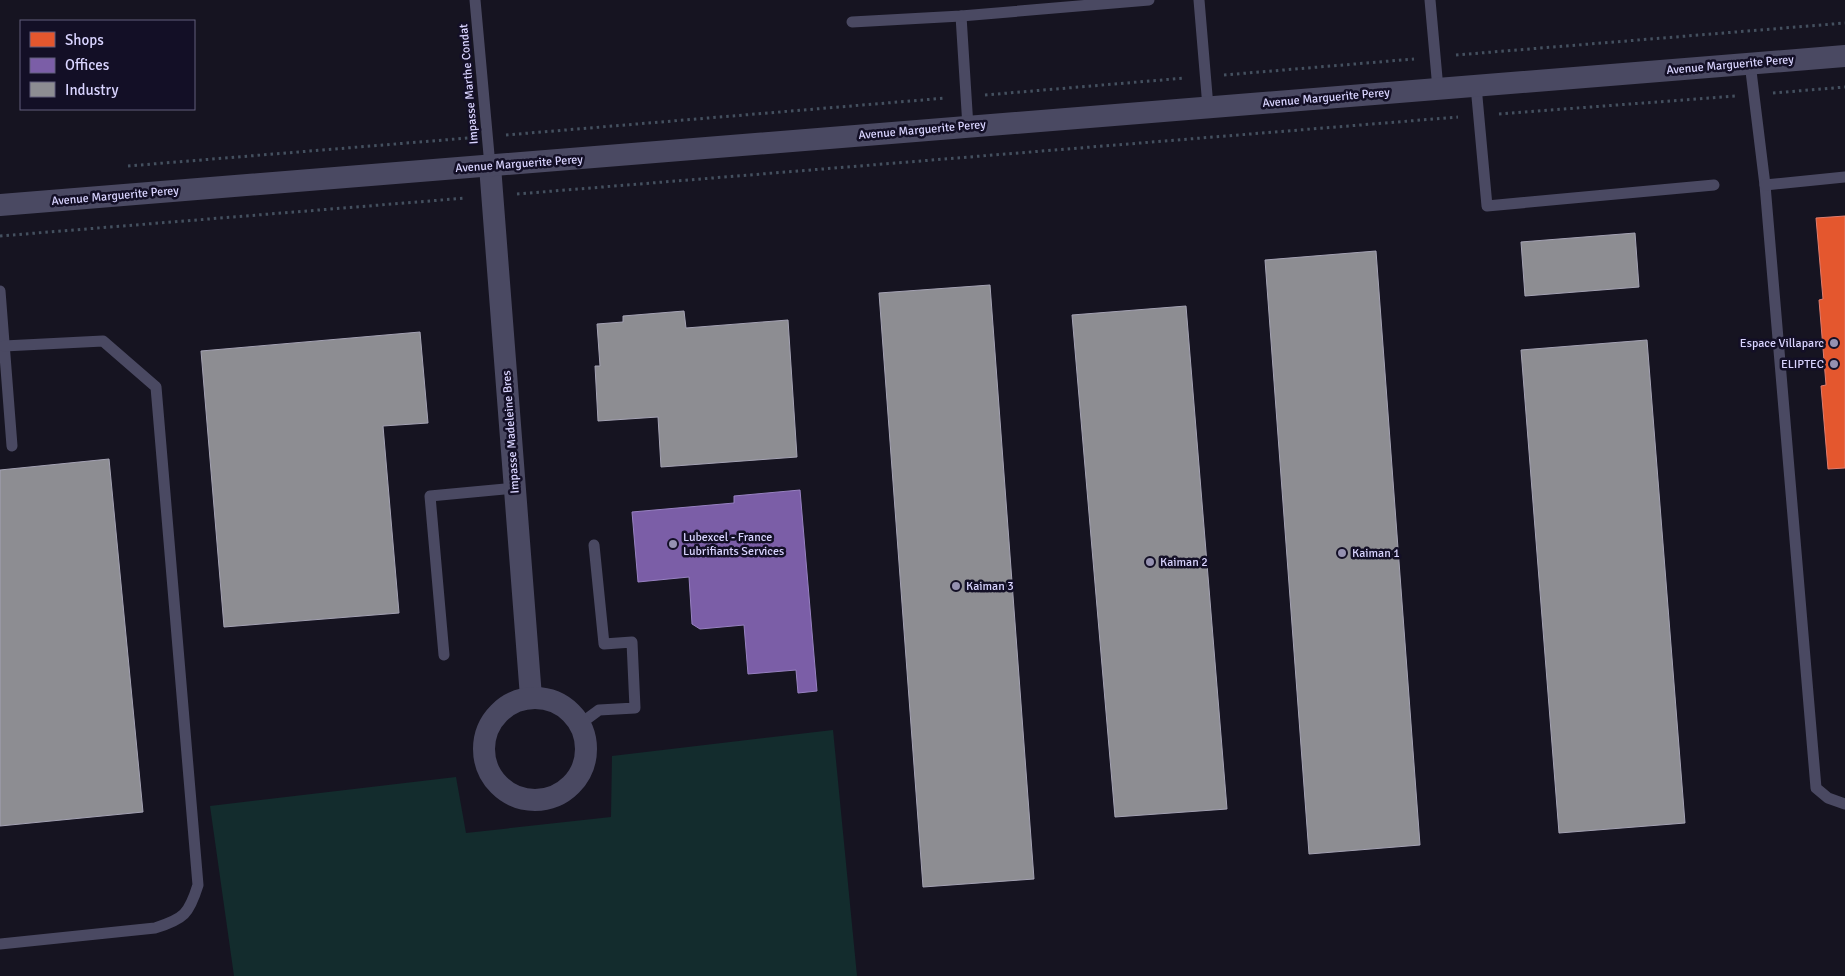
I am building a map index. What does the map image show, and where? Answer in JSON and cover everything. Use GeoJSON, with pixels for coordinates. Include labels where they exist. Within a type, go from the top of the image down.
{"type":"FeatureCollection","features":[{"type":"Feature","properties":{"kind":"street","name":"Avenue Marguerite Perey"},"geometry":{"type":"LineString","coordinates":[[0,205],[1845,56]]}},
{"type":"Feature","properties":{"kind":"street","name":"Impasse Madeleine Bres"},"geometry":{"type":"LineString","coordinates":[[490,166],[532,697]]}},
{"type":"Feature","properties":{"kind":"street"},"geometry":{"type":"LineString","coordinates":[[532,697],[560,704],[571,712],[580,724],[585,738],[586,752],[583,766],[576,779],[566,790],[539,800],[524,799],[511,794],[499,785],[490,773],[485,760],[484,745],[487,731],[494,718],[504,708],[517,700],[532,697]]}},
{"type":"Feature","properties":{"kind":"lane","name":"Impasse Marthe Condat"},"geometry":{"type":"LineString","coordinates":[[475,0],[490,166]]}},
{"type":"Feature","properties":{"kind":"lane"},"geometry":{"type":"LineString","coordinates":[[852,22],[961,16],[1043,4],[1148,0]]}},
{"type":"Feature","properties":{"kind":"lane"},"geometry":{"type":"LineString","coordinates":[[1199,0],[1208,107]]}},
{"type":"Feature","properties":{"kind":"lane"},"geometry":{"type":"LineString","coordinates":[[1430,0],[1438,89]]}},
{"type":"Feature","properties":{"kind":"lane"},"geometry":{"type":"LineString","coordinates":[[961,16],[968,127]]}},
{"type":"Feature","properties":{"kind":"lane"},"geometry":{"type":"LineString","coordinates":[[1750,63],[1765,185],[1816,788],[1828,798],[1845,804]]}},
{"type":"Feature","properties":{"kind":"lane"},"geometry":{"type":"LineString","coordinates":[[1476,86],[1477,116],[1487,206],[1714,185]]}},
{"type":"Feature","properties":{"kind":"lane"},"geometry":{"type":"LineString","coordinates":[[1765,185],[1845,177]]}},
{"type":"Feature","properties":{"kind":"lane"},"geometry":{"type":"LineString","coordinates":[[0,291],[12,446]]}},
{"type":"Feature","properties":{"kind":"lane"},"geometry":{"type":"LineString","coordinates":[[0,944],[155,928],[176,922],[191,907],[198,885],[156,387],[103,341],[4,346]]}},
{"type":"Feature","properties":{"kind":"lane"},"geometry":{"type":"LineString","coordinates":[[444,655],[430,496],[515,488]]}},
{"type":"Feature","properties":{"kind":"lane"},"geometry":{"type":"LineString","coordinates":[[580,724],[600,710],[635,708],[632,642],[604,644],[594,545]]}},
{"type":"Feature","properties":{"kind":"path"},"geometry":{"type":"LineString","coordinates":[[119,167],[1845,23]]}},
{"type":"Feature","properties":{"kind":"path"},"geometry":{"type":"LineString","coordinates":[[0,236],[1845,87]]}},
{"type":"Feature","properties":{"kind":"green space"},"geometry":{"type":"Polygon","coordinates":[[[833,730],[857,976],[234,976],[210,806],[456,777],[466,833],[611,817],[612,756],[833,730]]]}},
{"type":"Feature","properties":{"kind":"building: Shops","name":"Espace Villaparc"},"geometry":{"type":"Polygon","coordinates":[[[1845,216],[1845,468],[1828,469],[1821,386],[1826,385],[1819,300],[1823,299],[1816,218],[1845,216]]]}},
{"type":"Feature","properties":{"kind":"building: Offices"},"geometry":{"type":"Polygon","coordinates":[[[800,490],[817,691],[798,693],[796,670],[748,674],[744,625],[700,629],[692,624],[689,577],[638,582],[632,512],[734,503],[734,496],[800,490]]]}},
{"type":"Feature","properties":{"kind":"building: Industry"},"geometry":{"type":"Polygon","coordinates":[[[1635,233],[1639,287],[1525,296],[1521,242],[1635,233]]]}},
{"type":"Feature","properties":{"kind":"building: Industry","name":"Kaiman 1"},"geometry":{"type":"Polygon","coordinates":[[[1376,251],[1420,845],[1309,854],[1265,260],[1376,251]]]}},
{"type":"Feature","properties":{"kind":"building: Industry","name":"Kaiman 3"},"geometry":{"type":"Polygon","coordinates":[[[990,285],[1034,879],[923,887],[879,293],[990,285]]]}},
{"type":"Feature","properties":{"kind":"building: Industry","name":"Kaiman 2"},"geometry":{"type":"Polygon","coordinates":[[[1186,306],[1227,809],[1115,817],[1072,315],[1186,306]]]}},
{"type":"Feature","properties":{"kind":"building: Industry"},"geometry":{"type":"Polygon","coordinates":[[[684,311],[686,328],[788,320],[797,457],[661,467],[658,417],[598,421],[595,366],[600,366],[597,324],[623,322],[623,316],[684,311]]]}},
{"type":"Feature","properties":{"kind":"building: Industry"},"geometry":{"type":"Polygon","coordinates":[[[420,332],[428,423],[383,426],[399,613],[224,627],[201,351],[420,332]]]}},
{"type":"Feature","properties":{"kind":"building: Industry"},"geometry":{"type":"Polygon","coordinates":[[[1647,340],[1685,823],[1559,833],[1521,350],[1647,340]]]}},
{"type":"Feature","properties":{"kind":"building: Industry"},"geometry":{"type":"Polygon","coordinates":[[[109,459],[143,812],[0,826],[0,470],[109,459]]]}},
{"type":"Feature","properties":{"kind":"place","name":"Espace Villaparc"},"geometry":{"type":"Point","coordinates":[1834,343]}},
{"type":"Feature","properties":{"kind":"place","name":"ELIPTEC"},"geometry":{"type":"Point","coordinates":[1834,364]}},
{"type":"Feature","properties":{"kind":"place","name":"Lubexcel - France Lubrifiants Services"},"geometry":{"type":"Point","coordinates":[673,544]}},
{"type":"Feature","properties":{"kind":"place","name":"Kaiman 1"},"geometry":{"type":"Point","coordinates":[1342,553]}},
{"type":"Feature","properties":{"kind":"place","name":"Kaiman 2"},"geometry":{"type":"Point","coordinates":[1150,562]}},
{"type":"Feature","properties":{"kind":"place","name":"Kaiman 3"},"geometry":{"type":"Point","coordinates":[956,586]}}]}
